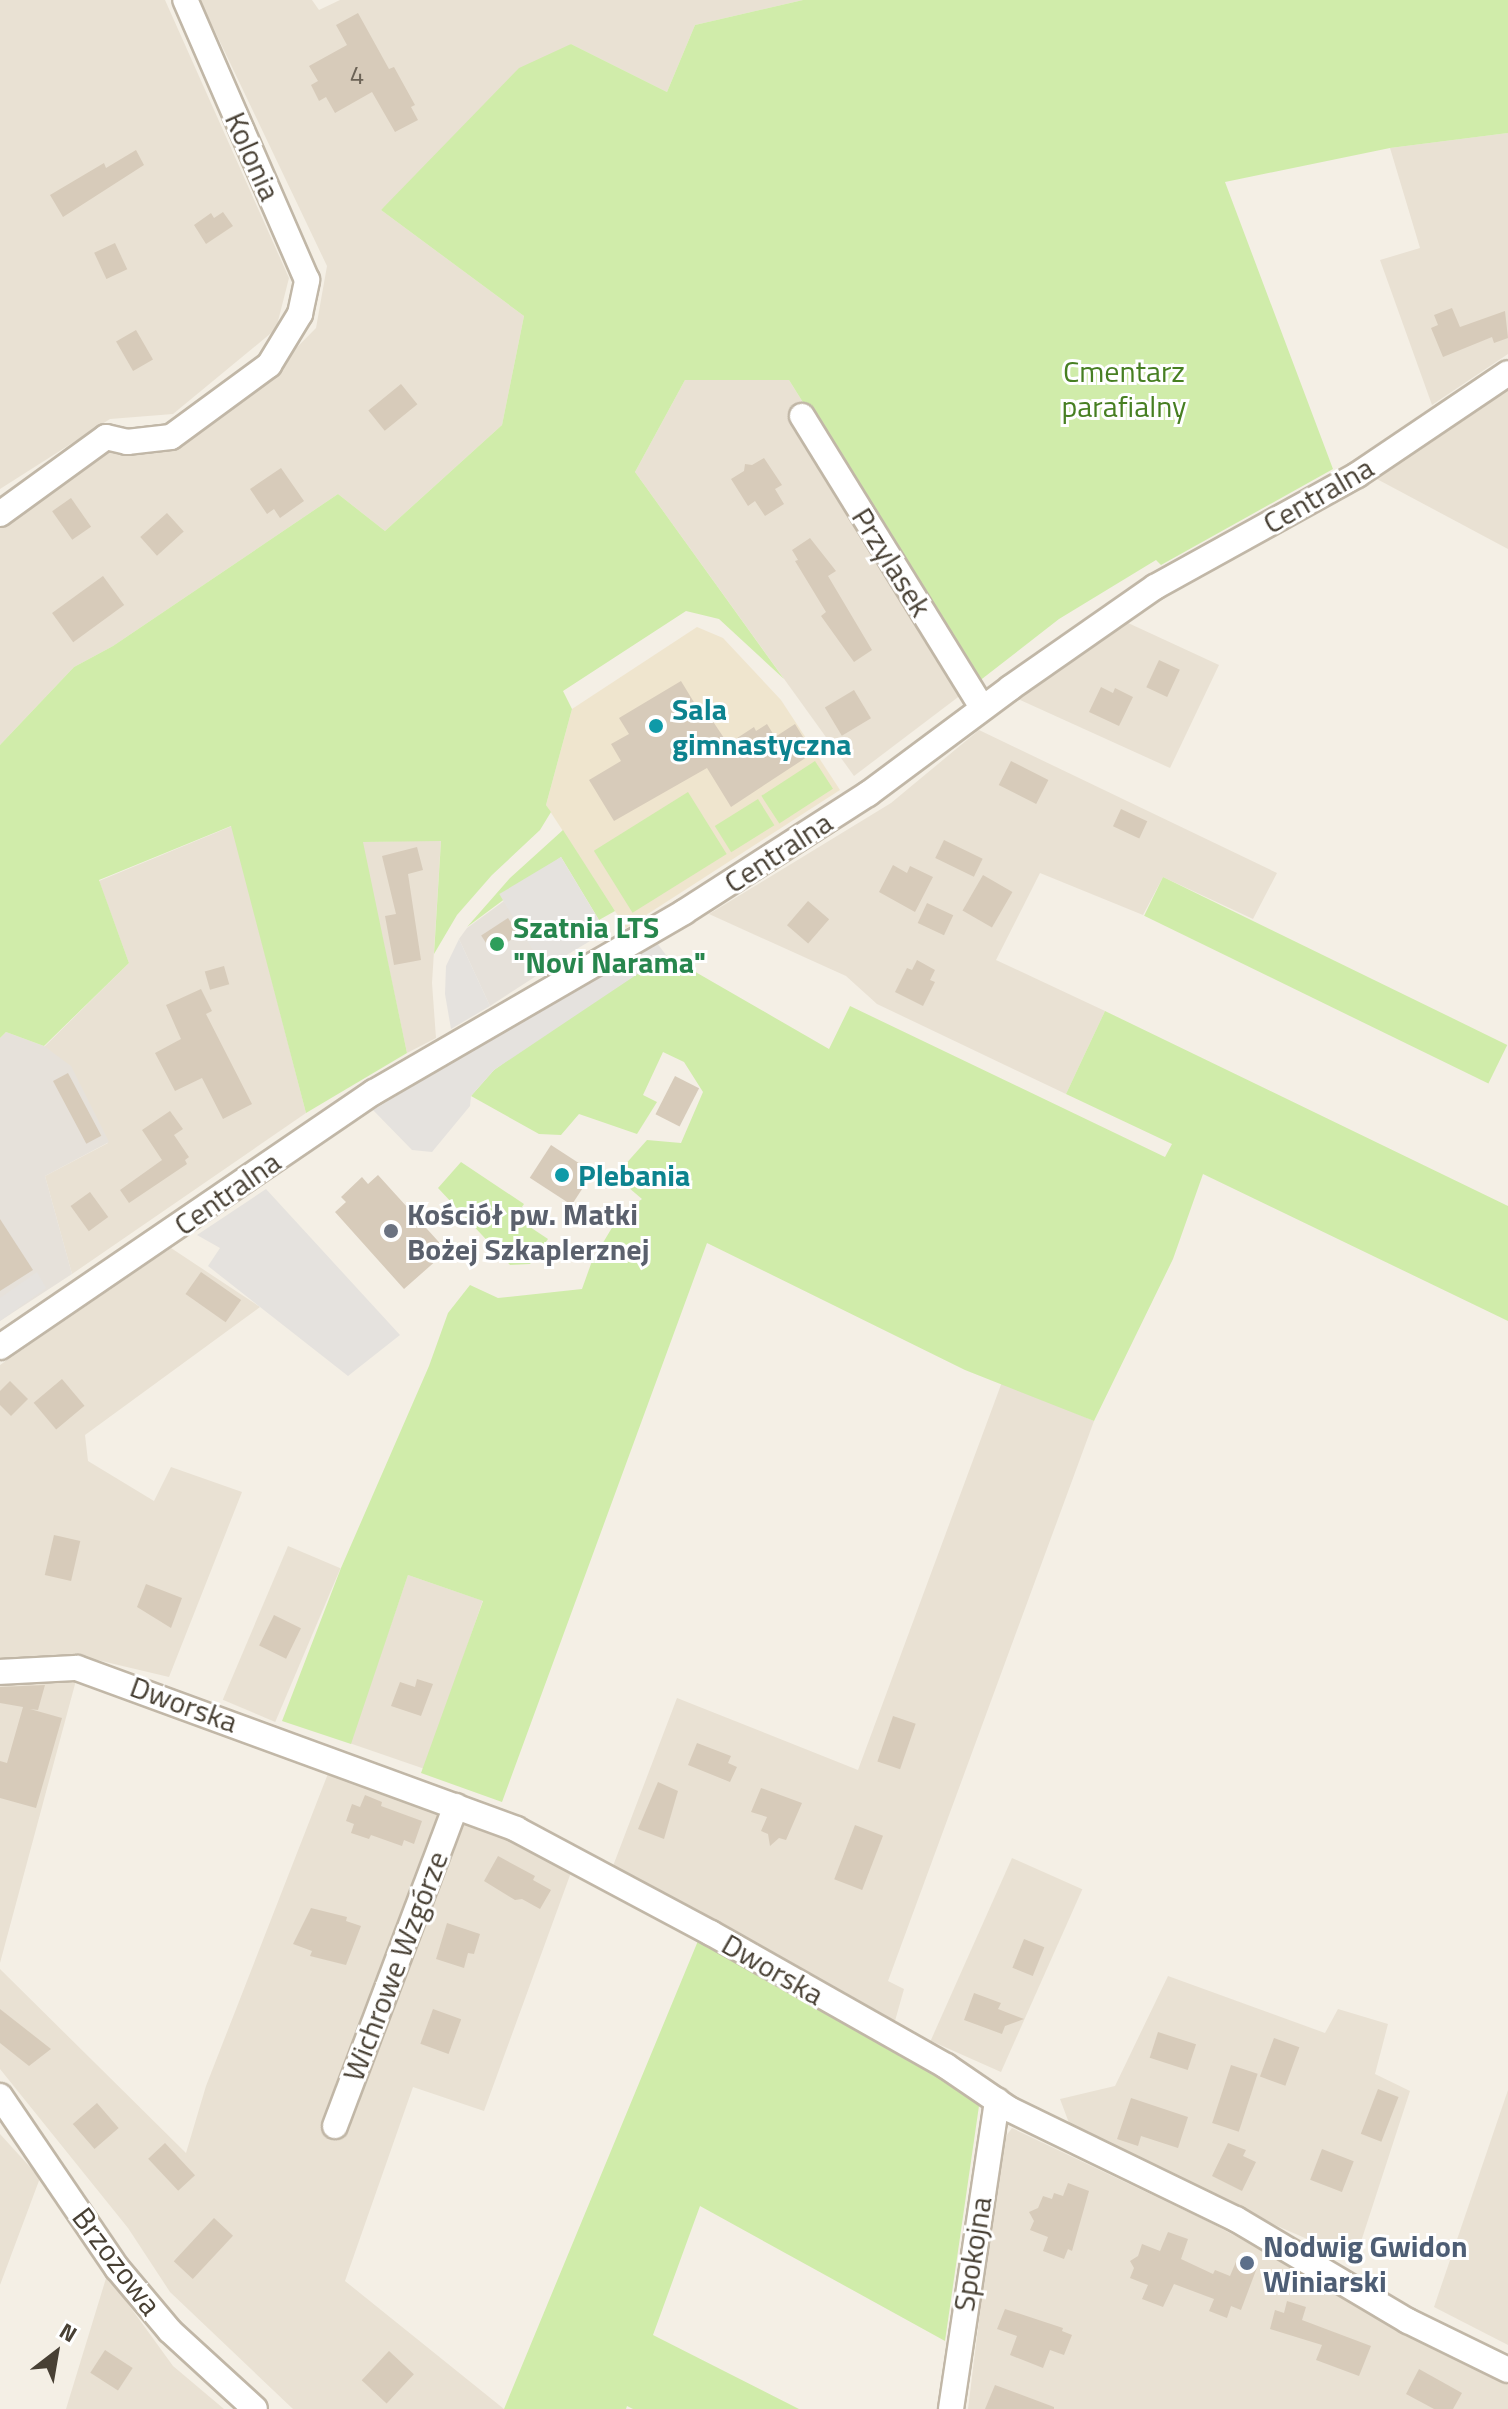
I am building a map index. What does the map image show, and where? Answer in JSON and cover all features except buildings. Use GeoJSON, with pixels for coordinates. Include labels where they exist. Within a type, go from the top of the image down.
{"type":"FeatureCollection","features":[{"type":"Feature","properties":{"kind":"street","name":"Kolonia"},"geometry":{"type":"LineString","coordinates":[[0,514],[106,437],[127,442],[171,437],[269,365],[300,314],[307,280],[185,0]]}},
{"type":"Feature","properties":{"kind":"street","name":"Centralna"},"geometry":{"type":"LineString","coordinates":[[0,1347],[374,1092],[697,903],[868,794],[982,708],[1155,587],[1357,475],[1508,373]]}},
{"type":"Feature","properties":{"kind":"street","name":"Przylasek"},"geometry":{"type":"LineString","coordinates":[[802,416],[982,708]]}},
{"type":"Feature","properties":{"kind":"street","name":"Dworska"},"geometry":{"type":"LineString","coordinates":[[0,1672],[77,1668],[516,1829],[698,1926],[946,2066],[1009,2109],[1236,2219],[1408,2321],[1508,2370]]}},
{"type":"Feature","properties":{"kind":"street","name":"Wichrowe Wzgórze"},"geometry":{"type":"LineString","coordinates":[[335,2126],[456,1806]]}},
{"type":"Feature","properties":{"kind":"street","name":"Brzozowa"},"geometry":{"type":"LineString","coordinates":[[0,2096],[117,2268],[170,2331],[255,2409]]}},
{"type":"Feature","properties":{"kind":"street","name":"Spokojna"},"geometry":{"type":"LineString","coordinates":[[951,2409],[997,2100]]}},
{"type":"Feature","properties":{"kind":"shaded area"},"geometry":{"type":"Polygon","coordinates":[[[0,0],[165,0],[289,278],[276,329],[173,414],[110,419],[0,489],[0,0]]]}},
{"type":"Feature","properties":{"kind":"shaded area"},"geometry":{"type":"Polygon","coordinates":[[[200,0],[312,0],[319,10],[340,0],[803,0],[695,25],[667,92],[571,44],[381,210],[524,316],[502,425],[385,531],[338,494],[113,646],[74,667],[0,745],[0,522],[103,447],[170,450],[244,401],[316,328],[327,266],[200,0]]]}},
{"type":"Feature","properties":{"kind":"shaded area"},"geometry":{"type":"Polygon","coordinates":[[[1508,133],[1508,354],[1432,405],[1380,260],[1420,248],[1390,148],[1508,133]]]}},
{"type":"Feature","properties":{"kind":"shaded area"},"geometry":{"type":"Polygon","coordinates":[[[685,380],[789,380],[978,682],[854,776],[635,472],[685,380]]]}},
{"type":"Feature","properties":{"kind":"shaded area"},"geometry":{"type":"Polygon","coordinates":[[[1508,385],[1508,549],[1375,478],[1508,385]]]}},
{"type":"Feature","properties":{"kind":"shaded area"},"geometry":{"type":"Polygon","coordinates":[[[1126,622],[1219,665],[1170,768],[1018,699],[1126,622]]]}},
{"type":"Feature","properties":{"kind":"shaded area"},"geometry":{"type":"Polygon","coordinates":[[[697,627],[723,638],[781,700],[840,790],[626,928],[546,805],[572,709],[697,627]]]}},
{"type":"Feature","properties":{"kind":"shaded area"},"geometry":{"type":"Polygon","coordinates":[[[979,730],[1277,873],[1253,919],[1163,877],[1143,915],[1040,873],[996,960],[1105,1011],[1066,1094],[877,1004],[846,976],[709,914],[891,803],[979,730]]]}},
{"type":"Feature","properties":{"kind":"shaded area"},"geometry":{"type":"Polygon","coordinates":[[[232,826],[306,1113],[72,1274],[45,1176],[108,1143],[44,1047],[129,963],[99,881],[232,826]]]}},
{"type":"Feature","properties":{"kind":"shaded area"},"geometry":{"type":"Polygon","coordinates":[[[441,840],[432,983],[436,1038],[407,1053],[362,842],[441,840]]]}},
{"type":"Feature","properties":{"kind":"shaded area"},"geometry":{"type":"Polygon","coordinates":[[[561,857],[606,932],[544,969],[499,894],[561,857]]]}},
{"type":"Feature","properties":{"kind":"shaded area"},"geometry":{"type":"Polygon","coordinates":[[[504,901],[547,969],[490,1006],[459,939],[467,928],[504,901]]]}},
{"type":"Feature","properties":{"kind":"shaded area"},"geometry":{"type":"Polygon","coordinates":[[[459,939],[490,1006],[451,1029],[445,994],[446,966],[459,939]]]}},
{"type":"Feature","properties":{"kind":"shaded area"},"geometry":{"type":"Polygon","coordinates":[[[654,939],[666,955],[494,1070],[471,1096],[470,1106],[432,1152],[412,1150],[373,1110],[654,939]]]}},
{"type":"Feature","properties":{"kind":"shaded area"},"geometry":{"type":"Polygon","coordinates":[[[6,1032],[44,1046],[71,1066],[109,1142],[45,1176],[72,1274],[0,1321],[0,1038],[6,1032]]]}},
{"type":"Feature","properties":{"kind":"shaded area"},"geometry":{"type":"Polygon","coordinates":[[[266,1189],[400,1335],[348,1376],[208,1266],[220,1248],[197,1235],[266,1189]]]}},
{"type":"Feature","properties":{"kind":"shaded area"},"geometry":{"type":"Polygon","coordinates":[[[171,1248],[260,1307],[85,1435],[88,1461],[154,1501],[171,1467],[242,1492],[169,1677],[93,1659],[0,1662],[0,1365],[171,1248]]]}},
{"type":"Feature","properties":{"kind":"shaded area"},"geometry":{"type":"Polygon","coordinates":[[[37,1272],[46,1288],[0,1321],[0,1298],[37,1272]]]}},
{"type":"Feature","properties":{"kind":"shaded area"},"geometry":{"type":"Polygon","coordinates":[[[1002,1382],[1094,1421],[888,1981],[904,1989],[893,2028],[613,1866],[677,1698],[858,1770],[1002,1382]]]}},
{"type":"Feature","properties":{"kind":"shaded area"},"geometry":{"type":"Polygon","coordinates":[[[288,1546],[340,1568],[275,1722],[223,1700],[288,1546]]]}},
{"type":"Feature","properties":{"kind":"shaded area"},"geometry":{"type":"Polygon","coordinates":[[[408,1575],[483,1601],[425,1769],[350,1743],[408,1575]]]}},
{"type":"Feature","properties":{"kind":"shaded area"},"geometry":{"type":"Polygon","coordinates":[[[78,1673],[0,1963],[0,1679],[78,1673]]]}},
{"type":"Feature","properties":{"kind":"shaded area"},"geometry":{"type":"Polygon","coordinates":[[[331,1766],[445,1810],[573,1867],[484,2111],[413,2087],[345,2281],[504,2409],[293,2409],[170,2292],[128,2228],[0,2069],[0,1969],[186,2153],[206,2086],[331,1766]]]}},
{"type":"Feature","properties":{"kind":"shaded area"},"geometry":{"type":"Polygon","coordinates":[[[1012,1858],[1082,1889],[1001,2072],[931,2041],[1012,1858]]]}},
{"type":"Feature","properties":{"kind":"shaded area"},"geometry":{"type":"Polygon","coordinates":[[[1168,1976],[1325,2033],[1338,2009],[1388,2024],[1375,2074],[1410,2091],[1355,2260],[1225,2203],[1069,2123],[1060,2099],[1115,2086],[1168,1976]]]}},
{"type":"Feature","properties":{"kind":"shaded area"},"geometry":{"type":"Polygon","coordinates":[[[1508,2090],[1508,2345],[1434,2307],[1508,2090]]]}},
{"type":"Feature","properties":{"kind":"shaded area"},"geometry":{"type":"Polygon","coordinates":[[[1012,2128],[1213,2224],[1508,2382],[1508,2409],[968,2409],[1001,2143],[1012,2128]]]}},
{"type":"Feature","properties":{"kind":"shaded area"},"geometry":{"type":"Polygon","coordinates":[[[0,2134],[40,2178],[0,2285],[0,2134]]]}},
{"type":"Feature","properties":{"kind":"shaded area"},"geometry":{"type":"Polygon","coordinates":[[[107,2275],[173,2366],[224,2409],[66,2409],[107,2275]]]}},
{"type":"Feature","properties":{"kind":"green space","name":"Cmentarz parafialny"},"geometry":{"type":"Polygon","coordinates":[[[803,0],[1508,0],[1508,133],[1390,148],[1225,182],[1333,469],[1161,565],[1156,560],[1059,619],[978,682],[789,380],[685,380],[635,472],[784,679],[719,619],[686,611],[563,691],[572,709],[546,805],[551,812],[540,830],[492,875],[457,915],[434,954],[441,841],[363,842],[407,1053],[306,1113],[231,826],[99,880],[129,963],[44,1046],[6,1032],[0,1038],[0,745],[74,667],[113,646],[338,494],[385,531],[502,425],[524,316],[381,210],[519,68],[571,44],[667,92],[695,25],[803,0]]]}},
{"type":"Feature","properties":{"kind":"green space"},"geometry":{"type":"Polygon","coordinates":[[[815,761],[833,789],[779,824],[761,796],[815,761]]]}},
{"type":"Feature","properties":{"kind":"green space"},"geometry":{"type":"Polygon","coordinates":[[[688,792],[727,854],[633,913],[594,851],[688,792]]]}},
{"type":"Feature","properties":{"kind":"green space"},"geometry":{"type":"Polygon","coordinates":[[[758,799],[774,825],[731,852],[715,826],[758,799]]]}},
{"type":"Feature","properties":{"kind":"green space"},"geometry":{"type":"Polygon","coordinates":[[[563,830],[615,911],[599,920],[561,857],[467,927],[510,878],[563,830]]]}},
{"type":"Feature","properties":{"kind":"green space"},"geometry":{"type":"Polygon","coordinates":[[[1163,877],[1507,1045],[1488,1084],[1144,916],[1163,877]]]}},
{"type":"Feature","properties":{"kind":"green space"},"geometry":{"type":"Polygon","coordinates":[[[666,955],[829,1049],[850,1006],[1165,1157],[1172,1144],[1066,1094],[1105,1011],[1508,1206],[1508,1321],[1203,1174],[1173,1259],[1094,1421],[965,1370],[707,1243],[502,1802],[421,1773],[483,1601],[408,1575],[351,1744],[282,1721],[341,1568],[429,1366],[448,1313],[470,1285],[498,1298],[582,1289],[592,1261],[619,1216],[642,1199],[615,1176],[647,1140],[681,1143],[703,1092],[684,1062],[663,1052],[643,1095],[657,1102],[637,1134],[579,1114],[561,1135],[539,1134],[471,1096],[494,1070],[666,955]]]}},
{"type":"Feature","properties":{"kind":"green space"},"geometry":{"type":"Polygon","coordinates":[[[461,1162],[524,1204],[515,1217],[548,1239],[530,1264],[510,1265],[438,1188],[461,1162]]]}},
{"type":"Feature","properties":{"kind":"green space"},"geometry":{"type":"Polygon","coordinates":[[[700,1936],[980,2099],[945,2341],[700,2206],[653,2335],[799,2409],[633,2409],[627,2406],[626,2409],[504,2409],[700,1936]]]}},
{"type":"Feature","properties":{"kind":"place","name":"Sala gimnastyczna"},"geometry":{"type":"Point","coordinates":[656,726]}},
{"type":"Feature","properties":{"kind":"place","name":"Szatnia LTS \"Novi Narama\""},"geometry":{"type":"Point","coordinates":[497,944]}},
{"type":"Feature","properties":{"kind":"place","name":"Plebania"},"geometry":{"type":"Point","coordinates":[562,1175]}},
{"type":"Feature","properties":{"kind":"place","name":"Kościół pw. Matki Bożej Szkaplerznej"},"geometry":{"type":"Point","coordinates":[391,1231]}},
{"type":"Feature","properties":{"kind":"place","name":"Nodwig Gwidon Winiarski"},"geometry":{"type":"Point","coordinates":[1247,2263]}}]}
